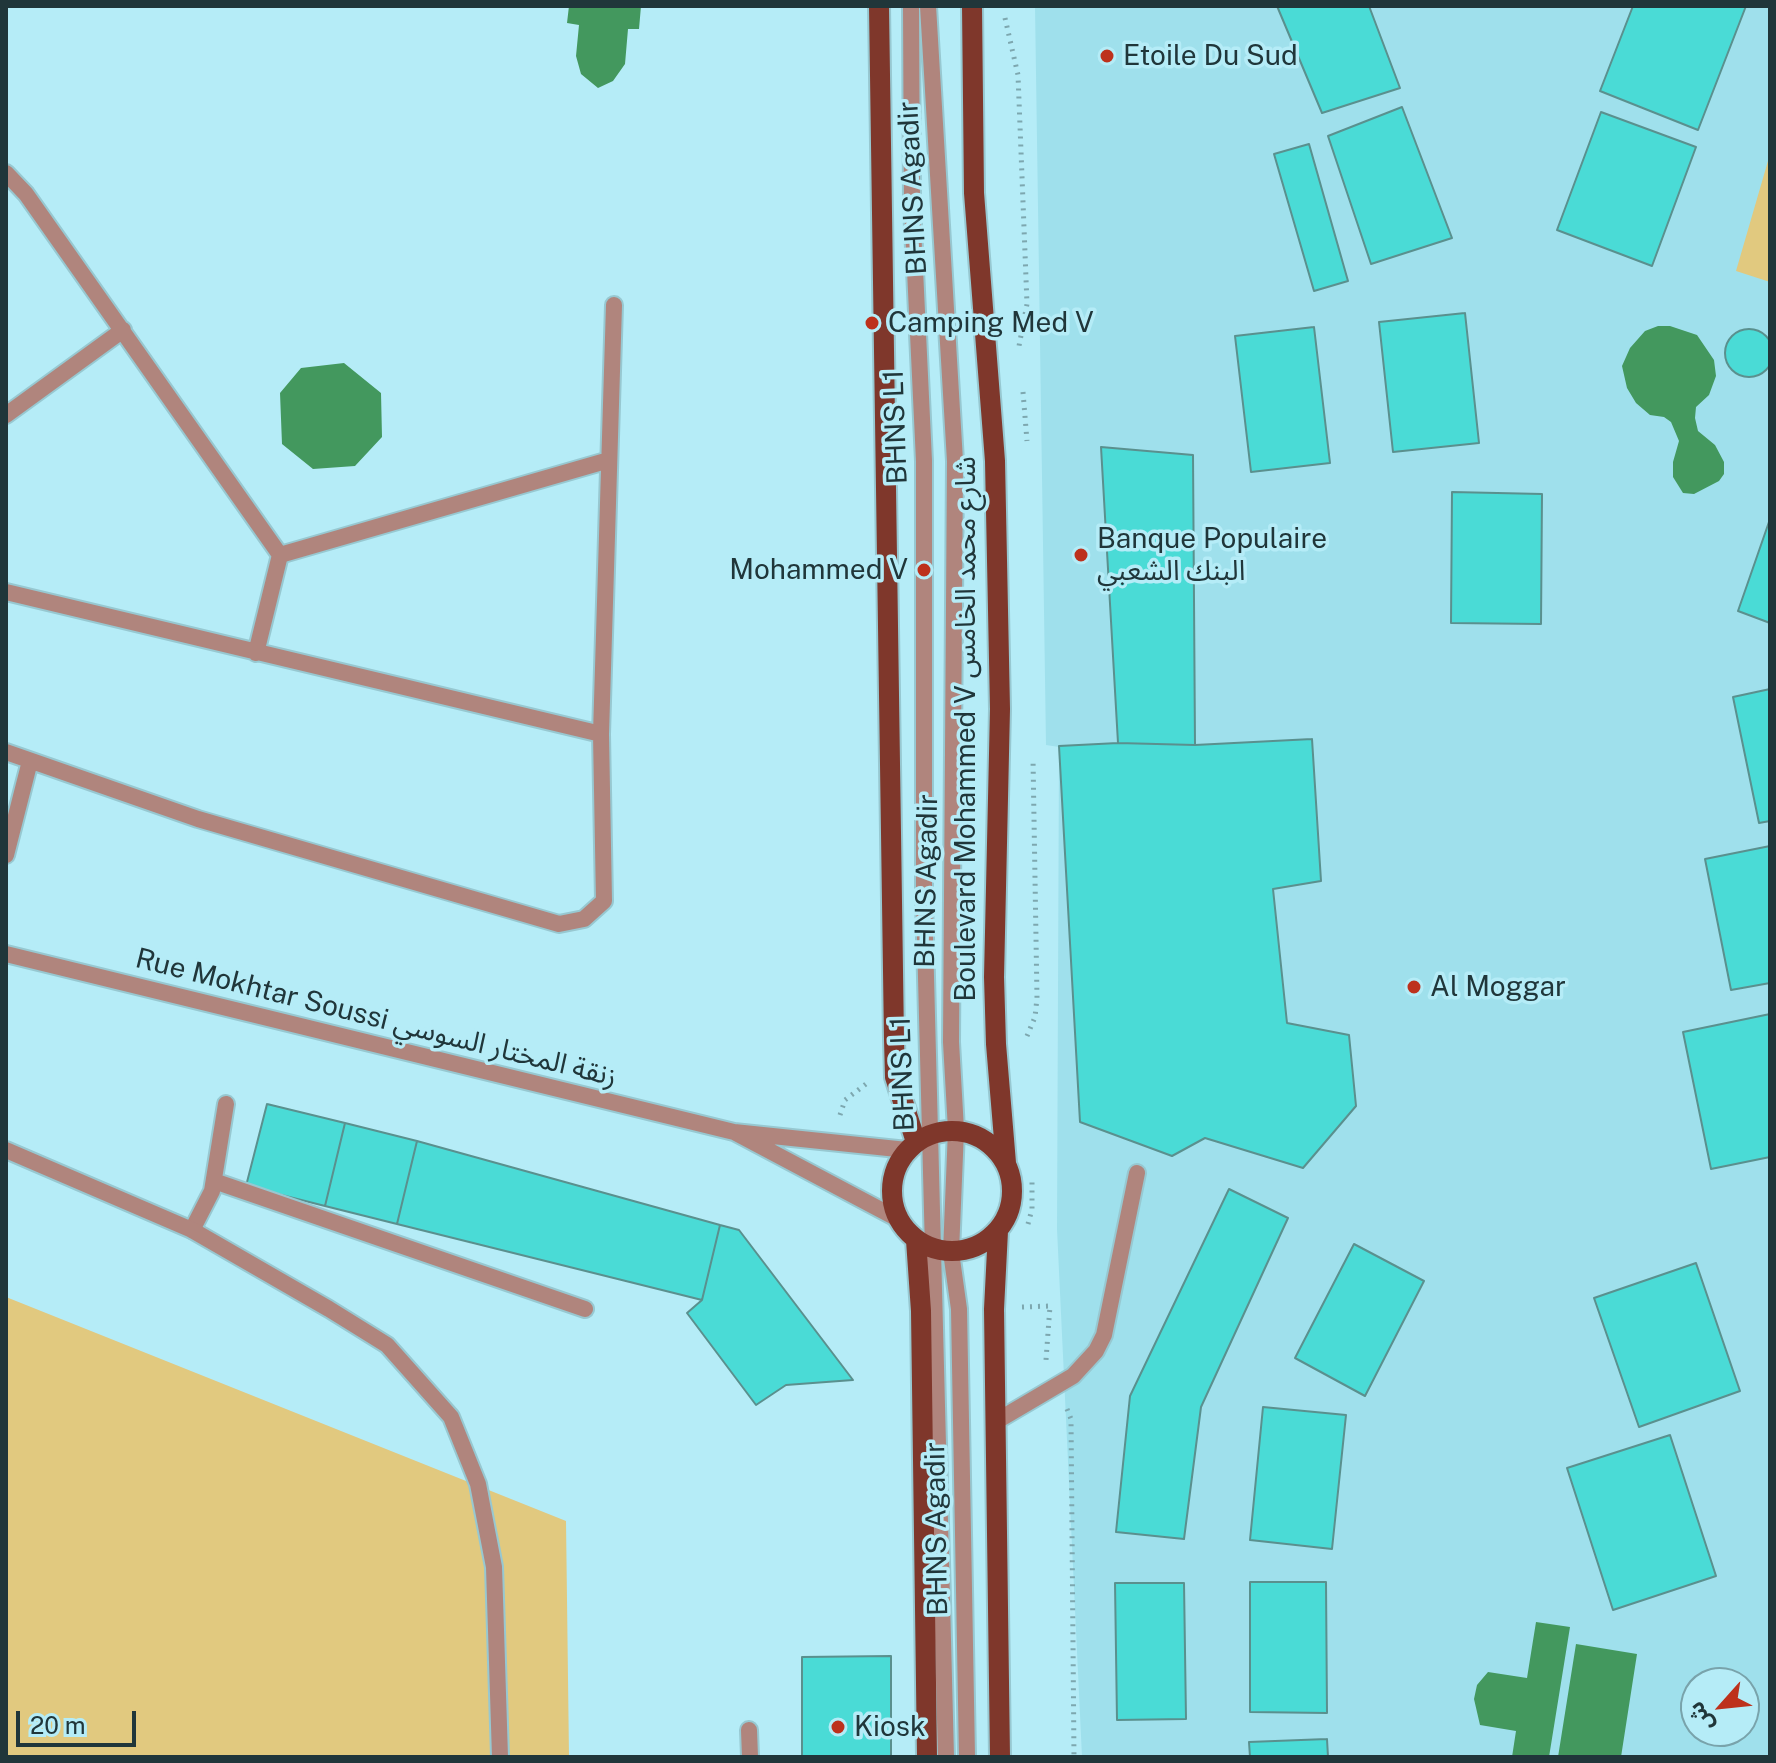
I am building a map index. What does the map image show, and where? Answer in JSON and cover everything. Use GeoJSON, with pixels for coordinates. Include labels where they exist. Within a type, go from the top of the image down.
{"type":"FeatureCollection","features":[{"type":"Feature","properties":{"kind":"main road"},"geometry":{"type":"LineString","coordinates":[[879,6],[894,1052],[898,1090],[918,1142]]}},
{"type":"Feature","properties":{"kind":"main road","name":"Boulevard Mohammed V شارع محمد الخامس"},"geometry":{"type":"LineString","coordinates":[[972,6],[974,193],[995,461],[1000,709],[994,977],[1006,1163],[1013,1186],[1010,1210],[998,1231]]}},
{"type":"Feature","properties":{"kind":"main road"},"geometry":{"type":"LineString","coordinates":[[998,1231],[968,1250],[934,1247],[898,1219],[891,1196],[894,1171],[918,1142],[956,1130],[976,1135],[993,1147],[1006,1163]]}},
{"type":"Feature","properties":{"kind":"main road"},"geometry":{"type":"LineString","coordinates":[[998,1231],[994,1309],[1000,1757]]}},
{"type":"Feature","properties":{"kind":"main road"},"geometry":{"type":"LineString","coordinates":[[927,1757],[921,1311],[934,1247]]}},
{"type":"Feature","properties":{"kind":"street","name":"BHNS L1"},"geometry":{"type":"LineString","coordinates":[[911,6],[912,206],[924,461],[924,899],[918,1142],[934,1247],[946,1757]]}},
{"type":"Feature","properties":{"kind":"street","name":"BHNS Agadir"},"geometry":{"type":"LineString","coordinates":[[928,6],[955,461],[951,1042],[956,1130],[934,1247],[959,1309],[967,1757]]}},
{"type":"Feature","properties":{"kind":"street"},"geometry":{"type":"LineString","coordinates":[[6,173],[26,194],[280,555],[256,653]]}},
{"type":"Feature","properties":{"kind":"street"},"geometry":{"type":"LineString","coordinates":[[6,752],[198,819],[559,924],[584,919],[604,901],[601,734],[614,305]]}},
{"type":"Feature","properties":{"kind":"street"},"geometry":{"type":"LineString","coordinates":[[6,415],[123,330]]}},
{"type":"Feature","properties":{"kind":"street"},"geometry":{"type":"LineString","coordinates":[[280,555],[609,460]]}},
{"type":"Feature","properties":{"kind":"street"},"geometry":{"type":"LineString","coordinates":[[6,592],[601,734]]}},
{"type":"Feature","properties":{"kind":"street"},"geometry":{"type":"LineString","coordinates":[[6,855],[30,761]]}},
{"type":"Feature","properties":{"kind":"street","name":"Rue Mokhtar Soussi زنقة المختار السوسي"},"geometry":{"type":"LineString","coordinates":[[6,954],[734,1132]]}},
{"type":"Feature","properties":{"kind":"street"},"geometry":{"type":"LineString","coordinates":[[192,1230],[212,1191],[226,1104]]}},
{"type":"Feature","properties":{"kind":"street"},"geometry":{"type":"LineString","coordinates":[[734,1132],[831,1142],[918,1142]]}},
{"type":"Feature","properties":{"kind":"street"},"geometry":{"type":"LineString","coordinates":[[734,1132],[898,1219]]}},
{"type":"Feature","properties":{"kind":"street"},"geometry":{"type":"LineString","coordinates":[[6,1150],[192,1230],[387,1345],[451,1417],[478,1484],[494,1567],[500,1757]]}},
{"type":"Feature","properties":{"kind":"street"},"geometry":{"type":"LineString","coordinates":[[995,1422],[1059,1386],[1085,1365],[1104,1335],[1137,1173]]}},
{"type":"Feature","properties":{"kind":"street"},"geometry":{"type":"LineString","coordinates":[[214,1181],[585,1309]]}},
{"type":"Feature","properties":{"kind":"street"},"geometry":{"type":"LineString","coordinates":[[749,1730],[750,1757]]}},
{"type":"Feature","properties":{"kind":"path"},"geometry":{"type":"LineString","coordinates":[[831,1142],[845,1100],[870,1079]]}},
{"type":"Feature","properties":{"kind":"path"},"geometry":{"type":"LineString","coordinates":[[994,1309],[1050,1306],[1046,1361],[1071,1419],[1074,1757]]}},
{"type":"Feature","properties":{"kind":"shaded area"},"geometry":{"type":"Polygon","coordinates":[[[569,6],[641,6],[639,29],[628,29],[625,64],[613,81],[598,88],[581,74],[576,56],[579,25],[567,23],[569,6]]]}},
{"type":"Feature","properties":{"kind":"shaded area","name":"Al Moggar"},"geometry":{"type":"Polygon","coordinates":[[[1035,6],[1770,6],[1770,1757],[1082,1757],[1057,1229],[1059,747],[1046,745],[1035,6]]]}},
{"type":"Feature","properties":{"kind":"shaded area"},"geometry":{"type":"Polygon","coordinates":[[[1770,154],[1770,282],[1736,271],[1770,154]]]}},
{"type":"Feature","properties":{"kind":"shaded area"},"geometry":{"type":"Polygon","coordinates":[[[1670,326],[1697,335],[1714,360],[1716,376],[1709,395],[1696,407],[1695,418],[1698,431],[1715,445],[1724,462],[1724,474],[1719,481],[1694,494],[1683,493],[1673,477],[1673,462],[1679,441],[1671,422],[1664,417],[1650,415],[1636,403],[1627,388],[1622,366],[1630,348],[1645,331],[1670,326]]]}},
{"type":"Feature","properties":{"kind":"shaded area"},"geometry":{"type":"Polygon","coordinates":[[[344,363],[381,393],[382,437],[355,466],[313,469],[282,444],[280,393],[301,368],[344,363]]]}},
{"type":"Feature","properties":{"kind":"shaded area"},"geometry":{"type":"Polygon","coordinates":[[[6,1297],[566,1521],[569,1757],[6,1757],[6,1297]]]}},
{"type":"Feature","properties":{"kind":"shaded area"},"geometry":{"type":"Polygon","coordinates":[[[1536,1622],[1570,1627],[1549,1757],[1512,1757],[1516,1731],[1480,1725],[1474,1699],[1477,1685],[1488,1672],[1527,1678],[1536,1622]]]}},
{"type":"Feature","properties":{"kind":"shaded area"},"geometry":{"type":"Polygon","coordinates":[[[1576,1644],[1637,1654],[1621,1757],[1558,1757],[1576,1644]]]}},
{"type":"Feature","properties":{"kind":"building"},"geometry":{"type":"Polygon","coordinates":[[[1277,6],[1369,6],[1400,88],[1322,113],[1277,6]]]}},
{"type":"Feature","properties":{"kind":"building"},"geometry":{"type":"Polygon","coordinates":[[[1633,6],[1746,6],[1698,130],[1600,91],[1633,6]]]}},
{"type":"Feature","properties":{"kind":"building"},"geometry":{"type":"Polygon","coordinates":[[[1402,107],[1452,238],[1371,264],[1328,136],[1402,107]]]}},
{"type":"Feature","properties":{"kind":"building"},"geometry":{"type":"Polygon","coordinates":[[[1601,112],[1696,147],[1652,266],[1557,230],[1601,112]]]}},
{"type":"Feature","properties":{"kind":"building"},"geometry":{"type":"Polygon","coordinates":[[[1309,144],[1348,281],[1314,291],[1274,154],[1309,144]]]}},
{"type":"Feature","properties":{"kind":"building"},"geometry":{"type":"Polygon","coordinates":[[[1465,313],[1479,443],[1393,452],[1379,322],[1465,313]]]}},
{"type":"Feature","properties":{"kind":"building"},"geometry":{"type":"Polygon","coordinates":[[[1314,327],[1330,463],[1251,472],[1235,336],[1314,327]]]}},
{"type":"Feature","properties":{"kind":"building"},"geometry":{"type":"Polygon","coordinates":[[[1749,329],[1766,336],[1773,353],[1766,370],[1749,377],[1732,370],[1725,353],[1732,336],[1749,329]]]}},
{"type":"Feature","properties":{"kind":"building"},"geometry":{"type":"Polygon","coordinates":[[[1101,447],[1193,455],[1195,745],[1118,743],[1101,447]]]}},
{"type":"Feature","properties":{"kind":"building"},"geometry":{"type":"Polygon","coordinates":[[[1452,492],[1542,494],[1541,624],[1451,623],[1452,492]]]}},
{"type":"Feature","properties":{"kind":"building"},"geometry":{"type":"Polygon","coordinates":[[[1770,519],[1770,623],[1738,611],[1770,519]]]}},
{"type":"Feature","properties":{"kind":"building"},"geometry":{"type":"Polygon","coordinates":[[[1770,689],[1770,821],[1759,823],[1733,697],[1770,689]]]}},
{"type":"Feature","properties":{"kind":"building"},"geometry":{"type":"Polygon","coordinates":[[[1312,739],[1321,881],[1273,889],[1287,1023],[1349,1035],[1356,1106],[1303,1168],[1205,1138],[1172,1156],[1080,1122],[1059,746],[1118,743],[1195,745],[1312,739]]]}},
{"type":"Feature","properties":{"kind":"building"},"geometry":{"type":"Polygon","coordinates":[[[1770,846],[1770,983],[1731,990],[1705,859],[1770,846]]]}},
{"type":"Feature","properties":{"kind":"building"},"geometry":{"type":"Polygon","coordinates":[[[1770,1014],[1770,1157],[1711,1169],[1683,1032],[1770,1014]]]}},
{"type":"Feature","properties":{"kind":"building"},"geometry":{"type":"Polygon","coordinates":[[[267,1104],[345,1123],[325,1206],[246,1186],[267,1104]]]}},
{"type":"Feature","properties":{"kind":"building"},"geometry":{"type":"Polygon","coordinates":[[[345,1123],[417,1141],[397,1224],[325,1206],[345,1123]]]}},
{"type":"Feature","properties":{"kind":"building"},"geometry":{"type":"Polygon","coordinates":[[[417,1141],[720,1225],[702,1300],[397,1224],[417,1141]]]}},
{"type":"Feature","properties":{"kind":"building"},"geometry":{"type":"Polygon","coordinates":[[[1229,1189],[1288,1218],[1201,1407],[1184,1539],[1116,1532],[1130,1396],[1229,1189]]]}},
{"type":"Feature","properties":{"kind":"building"},"geometry":{"type":"Polygon","coordinates":[[[720,1225],[739,1230],[853,1380],[786,1385],[756,1405],[687,1313],[702,1300],[720,1225]]]}},
{"type":"Feature","properties":{"kind":"building"},"geometry":{"type":"Polygon","coordinates":[[[1354,1244],[1424,1281],[1365,1396],[1295,1358],[1354,1244]]]}},
{"type":"Feature","properties":{"kind":"building"},"geometry":{"type":"Polygon","coordinates":[[[1696,1263],[1740,1391],[1639,1427],[1594,1298],[1696,1263]]]}},
{"type":"Feature","properties":{"kind":"building"},"geometry":{"type":"Polygon","coordinates":[[[1263,1407],[1346,1415],[1332,1549],[1250,1540],[1263,1407]]]}},
{"type":"Feature","properties":{"kind":"building"},"geometry":{"type":"Polygon","coordinates":[[[1670,1435],[1716,1576],[1613,1610],[1567,1468],[1670,1435]]]}},
{"type":"Feature","properties":{"kind":"building"},"geometry":{"type":"Polygon","coordinates":[[[1250,1582],[1326,1582],[1327,1713],[1250,1712],[1250,1582]]]}},
{"type":"Feature","properties":{"kind":"building"},"geometry":{"type":"Polygon","coordinates":[[[1115,1583],[1184,1583],[1186,1719],[1117,1720],[1115,1583]]]}},
{"type":"Feature","properties":{"kind":"building"},"geometry":{"type":"Polygon","coordinates":[[[891,1656],[891,1757],[802,1757],[802,1657],[891,1656]]]}},
{"type":"Feature","properties":{"kind":"building"},"geometry":{"type":"Polygon","coordinates":[[[1327,1739],[1328,1757],[1250,1757],[1249,1742],[1327,1739]]]}},
{"type":"Feature","properties":{"kind":"place","name":"Etoile Du Sud"},"geometry":{"type":"Point","coordinates":[1107,56]}},
{"type":"Feature","properties":{"kind":"place","name":"Camping Med V"},"geometry":{"type":"Point","coordinates":[872,323]}},
{"type":"Feature","properties":{"kind":"place","name":"Banque Populaire البنك الشعبي"},"geometry":{"type":"Point","coordinates":[1081,555]}},
{"type":"Feature","properties":{"kind":"place","name":"Mohammed V"},"geometry":{"type":"Point","coordinates":[924,570]}},
{"type":"Feature","properties":{"kind":"place","name":"Al Moggar"},"geometry":{"type":"Point","coordinates":[1414,987]}},
{"type":"Feature","properties":{"kind":"place","name":"Kiosk"},"geometry":{"type":"Point","coordinates":[838,1727]}}]}
